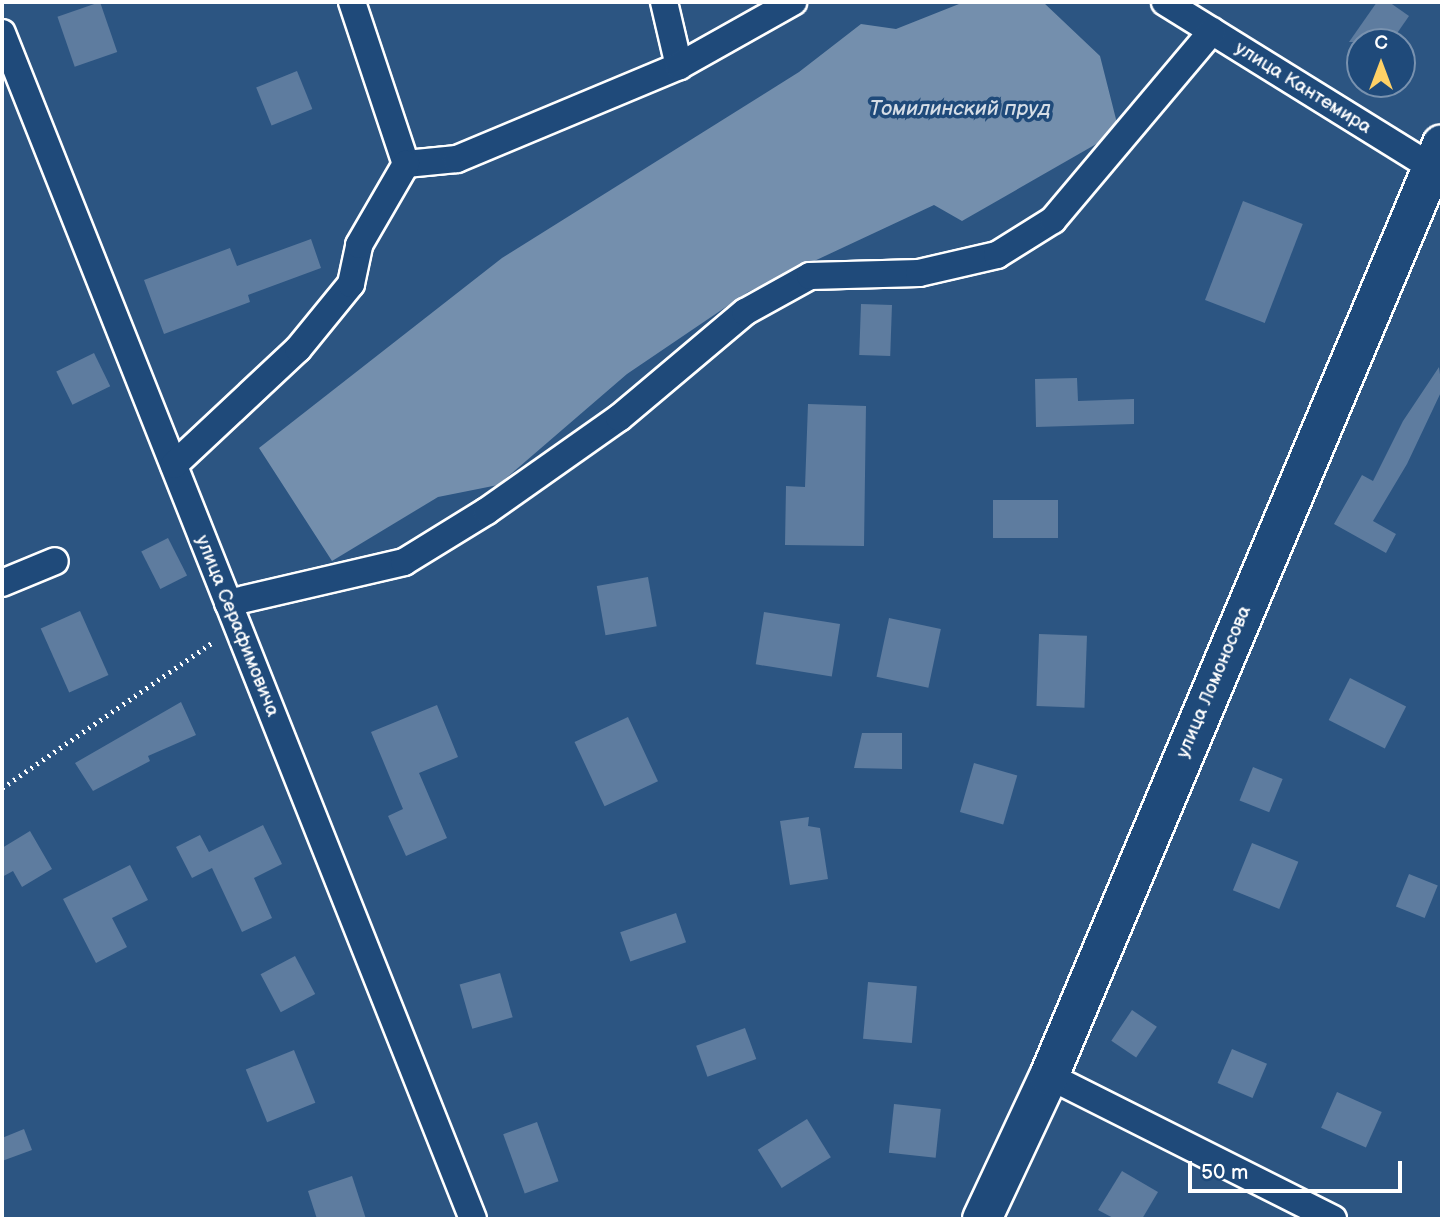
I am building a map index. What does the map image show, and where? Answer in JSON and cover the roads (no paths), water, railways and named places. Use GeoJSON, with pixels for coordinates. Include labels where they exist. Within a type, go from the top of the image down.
{"type":"FeatureCollection","features":[{"type":"Feature","properties":{"kind":"street"},"geometry":{"type":"LineString","coordinates":[[174,465],[298,349],[351,284],[359,245],[406,164],[352,2]]}},
{"type":"Feature","properties":{"kind":"street"},"geometry":{"type":"LineString","coordinates":[[664,2],[679,66]]}},
{"type":"Feature","properties":{"kind":"street"},"geometry":{"type":"LineString","coordinates":[[406,164],[457,159],[679,66],[793,2]]}},
{"type":"Feature","properties":{"kind":"street","name":"улица Кантемира"},"geometry":{"type":"LineString","coordinates":[[1165,2],[1438,162]]}},
{"type":"Feature","properties":{"kind":"street"},"geometry":{"type":"LineString","coordinates":[[233,614],[404,562],[487,512],[619,418],[745,312],[810,276],[919,273],[997,255],[1053,220],[1212,31]]}},
{"type":"Feature","properties":{"kind":"street","name":"улица Серафимовича"},"geometry":{"type":"LineString","coordinates":[[2,33],[473,1219]]}},
{"type":"Feature","properties":{"kind":"street","name":"улица Ломоносова"},"geometry":{"type":"LineString","coordinates":[[982,1219],[1049,1076],[1438,162]]}},
{"type":"Feature","properties":{"kind":"street"},"geometry":{"type":"LineString","coordinates":[[2,583],[55,561]]}},
{"type":"Feature","properties":{"kind":"street"},"geometry":{"type":"LineString","coordinates":[[1049,1076],[1333,1219]]}},
{"type":"Feature","properties":{"kind":"water","name":"Томилинский пруд"},"geometry":{"type":"Polygon","coordinates":[[[964,2],[1043,2],[1100,56],[1119,131],[962,221],[934,205],[748,292],[627,374],[498,485],[438,497],[332,561],[259,448],[502,258],[799,72],[861,24],[896,29],[964,2]]]}}]}
